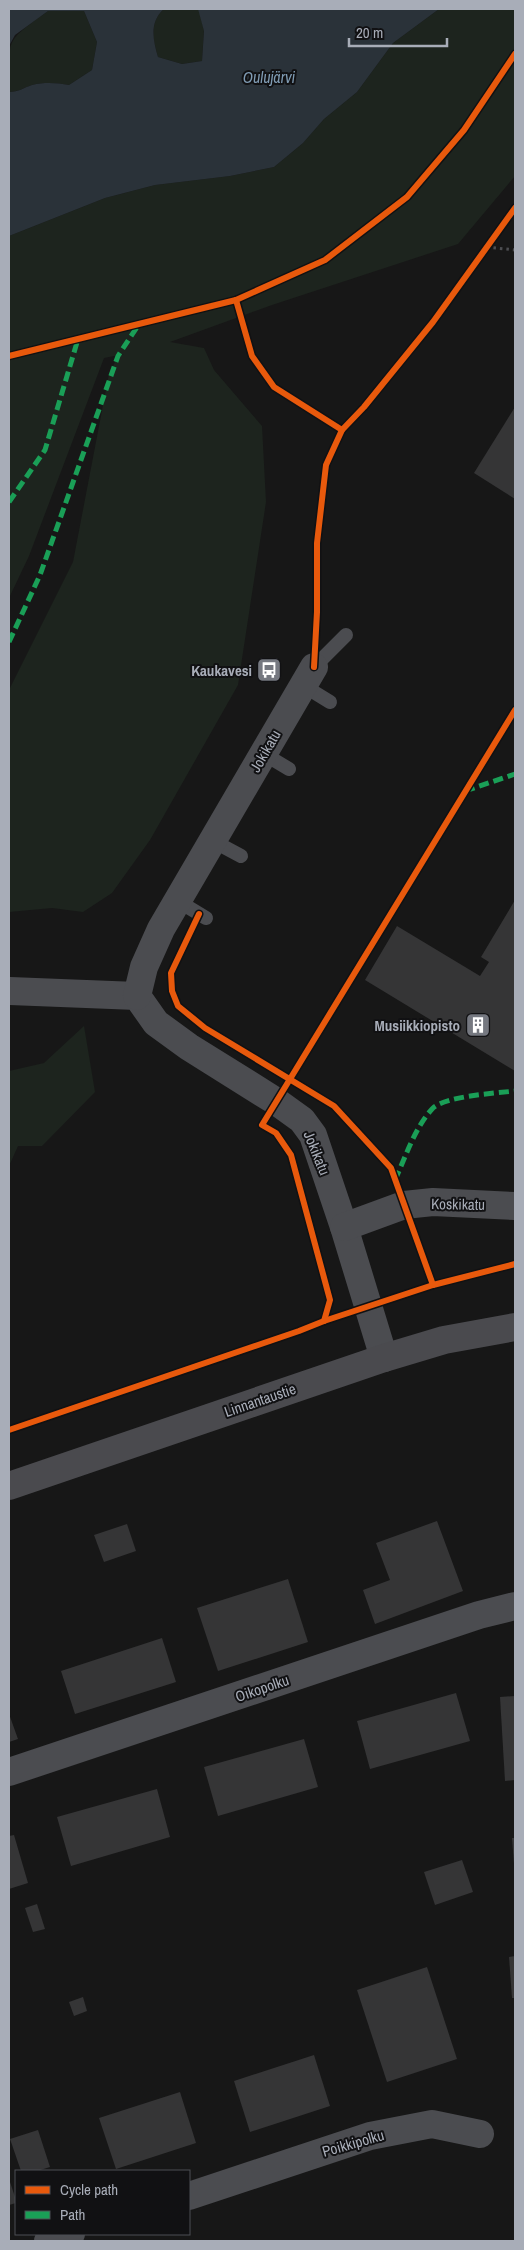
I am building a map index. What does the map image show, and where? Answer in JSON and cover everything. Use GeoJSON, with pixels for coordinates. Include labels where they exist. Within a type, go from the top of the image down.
{"type":"FeatureCollection","features":[{"type":"Feature","properties":{"kind":"street","name":"Jokikatu"},"geometry":{"type":"LineString","coordinates":[[309,676],[161,929],[144,967],[137,996],[156,1023],[162,1028],[188,1048],[277,1102],[302,1120],[313,1135],[344,1227],[384,1358]]}},
{"type":"Feature","properties":{"kind":"street"},"geometry":{"type":"LineString","coordinates":[[10,991],[137,996]]}},
{"type":"Feature","properties":{"kind":"street","name":"Koskikatu"},"geometry":{"type":"LineString","coordinates":[[344,1227],[404,1205],[433,1202],[515,1206]]}},
{"type":"Feature","properties":{"kind":"street","name":"Linnantaustie"},"geometry":{"type":"LineString","coordinates":[[9,1486],[384,1358],[444,1340],[515,1327]]}},
{"type":"Feature","properties":{"kind":"street","name":"Oikopolku"},"geometry":{"type":"LineString","coordinates":[[9,1772],[479,1615],[515,1606]]}},
{"type":"Feature","properties":{"kind":"street","name":"Poikkipolku"},"geometry":{"type":"LineString","coordinates":[[190,2196],[370,2136],[432,2124],[480,2134]]}},
{"type":"Feature","properties":{"kind":"street"},"geometry":{"type":"LineString","coordinates":[[48,2241],[68,2235]]}},
{"type":"Feature","properties":{"kind":"lane"},"geometry":{"type":"LineString","coordinates":[[330,702],[309,676],[346,635]]}},
{"type":"Feature","properties":{"kind":"lane"},"geometry":{"type":"LineString","coordinates":[[264,754],[289,769]]}},
{"type":"Feature","properties":{"kind":"lane"},"geometry":{"type":"LineString","coordinates":[[213,841],[241,856]]}},
{"type":"Feature","properties":{"kind":"lane"},"geometry":{"type":"LineString","coordinates":[[178,901],[206,918]]}},
{"type":"Feature","properties":{"kind":"path"},"geometry":{"type":"LineString","coordinates":[[482,254],[492,240]]}},
{"type":"Feature","properties":{"kind":"path"},"geometry":{"type":"LineString","coordinates":[[487,248],[515,250]]}},
{"type":"Feature","properties":{"kind":"shaded area"},"geometry":{"type":"Polygon","coordinates":[[[164,9],[199,10],[204,30],[202,61],[182,64],[158,57],[154,38],[154,25],[159,14],[164,9]]]}},
{"type":"Feature","properties":{"kind":"shaded area"},"geometry":{"type":"Polygon","coordinates":[[[439,9],[515,9],[515,176],[458,244],[272,305],[170,342],[204,348],[214,370],[262,426],[266,502],[238,685],[150,840],[112,893],[83,912],[52,908],[9,912],[9,690],[73,562],[109,374],[118,356],[124,354],[104,358],[29,556],[9,598],[9,236],[105,198],[155,185],[230,176],[274,167],[303,143],[324,119],[357,92],[393,43],[439,9]]]}},
{"type":"Feature","properties":{"kind":"shaded area"},"geometry":{"type":"Polygon","coordinates":[[[48,11],[84,11],[97,42],[92,70],[69,85],[41,83],[9,92],[9,61],[12,43],[23,29],[48,11]]]}},
{"type":"Feature","properties":{"kind":"shaded area"},"geometry":{"type":"Polygon","coordinates":[[[84,1026],[95,1092],[42,1146],[18,1146],[9,1166],[9,1071],[44,1063],[84,1026]]]}},
{"type":"Feature","properties":{"kind":"water","name":"Oulujärvi"},"geometry":{"type":"Polygon","coordinates":[[[9,9],[164,9],[159,14],[154,25],[154,38],[158,57],[182,64],[202,61],[204,31],[198,9],[439,9],[393,43],[357,92],[324,119],[303,143],[274,167],[230,176],[155,185],[105,198],[9,236],[9,92],[42,83],[69,85],[92,70],[97,42],[84,11],[48,11],[15,35],[9,46],[9,9]]]}},
{"type":"Feature","properties":{"kind":"building"},"geometry":{"type":"Polygon","coordinates":[[[515,407],[515,499],[474,473],[515,407]]]}},
{"type":"Feature","properties":{"kind":"building","name":"Musiikkiopisto"},"geometry":{"type":"Polygon","coordinates":[[[515,900],[515,1071],[365,980],[397,926],[480,976],[489,962],[481,957],[515,900]]]}},
{"type":"Feature","properties":{"kind":"building"},"geometry":{"type":"Polygon","coordinates":[[[437,1521],[463,1591],[375,1624],[363,1590],[390,1580],[376,1543],[437,1521]]]}},
{"type":"Feature","properties":{"kind":"building"},"geometry":{"type":"Polygon","coordinates":[[[127,1524],[136,1551],[104,1562],[94,1535],[127,1524]]]}},
{"type":"Feature","properties":{"kind":"building"},"geometry":{"type":"Polygon","coordinates":[[[288,1579],[308,1642],[218,1671],[197,1608],[288,1579]]]}},
{"type":"Feature","properties":{"kind":"building"},"geometry":{"type":"Polygon","coordinates":[[[162,1638],[176,1682],[75,1714],[61,1671],[162,1638]]]}},
{"type":"Feature","properties":{"kind":"building"},"geometry":{"type":"Polygon","coordinates":[[[456,1693],[470,1741],[370,1769],[357,1721],[456,1693]]]}},
{"type":"Feature","properties":{"kind":"building"},"geometry":{"type":"Polygon","coordinates":[[[515,1696],[515,1780],[505,1781],[500,1697],[515,1696]]]}},
{"type":"Feature","properties":{"kind":"building"},"geometry":{"type":"Polygon","coordinates":[[[9,1714],[18,1739],[9,1742],[9,1714]]]}},
{"type":"Feature","properties":{"kind":"building"},"geometry":{"type":"Polygon","coordinates":[[[304,1739],[318,1787],[218,1816],[204,1767],[304,1739]]]}},
{"type":"Feature","properties":{"kind":"building"},"geometry":{"type":"Polygon","coordinates":[[[157,1789],[170,1837],[71,1866],[57,1817],[157,1789]]]}},
{"type":"Feature","properties":{"kind":"building"},"geometry":{"type":"Polygon","coordinates":[[[14,1835],[28,1883],[9,1889],[9,1836],[14,1835]]]}},
{"type":"Feature","properties":{"kind":"building"},"geometry":{"type":"Polygon","coordinates":[[[512,1838],[515,1838],[515,1864],[514,1864],[512,1838]]]}},
{"type":"Feature","properties":{"kind":"building"},"geometry":{"type":"Polygon","coordinates":[[[462,1860],[473,1892],[435,1905],[424,1872],[462,1860]]]}},
{"type":"Feature","properties":{"kind":"building"},"geometry":{"type":"Polygon","coordinates":[[[37,1904],[45,1929],[33,1932],[25,1908],[37,1904]]]}},
{"type":"Feature","properties":{"kind":"building"},"geometry":{"type":"Polygon","coordinates":[[[515,1956],[515,1998],[512,1998],[509,1957],[515,1956]]]}},
{"type":"Feature","properties":{"kind":"building"},"geometry":{"type":"Polygon","coordinates":[[[427,1967],[457,2059],[387,2082],[357,1990],[427,1967]]]}},
{"type":"Feature","properties":{"kind":"building"},"geometry":{"type":"Polygon","coordinates":[[[83,1997],[87,2011],[74,2016],[69,2002],[83,1997]]]}},
{"type":"Feature","properties":{"kind":"building"},"geometry":{"type":"Polygon","coordinates":[[[314,2055],[330,2106],[250,2132],[234,2081],[314,2055]]]}},
{"type":"Feature","properties":{"kind":"building"},"geometry":{"type":"Polygon","coordinates":[[[180,2092],[196,2143],[116,2169],[99,2118],[180,2092]]]}},
{"type":"Feature","properties":{"kind":"building"},"geometry":{"type":"Polygon","coordinates":[[[38,2130],[50,2167],[40,2170],[21,2170],[10,2139],[38,2130]]]}},
{"type":"Feature","properties":{"kind":"building"},"geometry":{"type":"Polygon","coordinates":[[[9,2179],[15,2197],[15,2203],[9,2205],[9,2179]]]}},
{"type":"Feature","properties":{"kind":"marked path"},"geometry":{"type":"LineString","coordinates":[[9,642],[40,575],[118,356],[139,324]]}},
{"type":"Feature","properties":{"kind":"marked path"},"geometry":{"type":"LineString","coordinates":[[9,502],[45,450],[78,339]]}},
{"type":"Feature","properties":{"kind":"marked path"},"geometry":{"type":"LineString","coordinates":[[465,791],[515,774]]}},
{"type":"Feature","properties":{"kind":"marked path"},"geometry":{"type":"LineString","coordinates":[[395,1180],[416,1133],[433,1108],[460,1098],[515,1091]]}},
{"type":"Feature","properties":{"kind":"cycle path"},"geometry":{"type":"LineString","coordinates":[[9,356],[236,300],[325,260],[407,197],[464,130],[515,54]]}},
{"type":"Feature","properties":{"kind":"cycle path"},"geometry":{"type":"LineString","coordinates":[[314,667],[317,612],[317,543],[326,465],[342,430],[364,407],[433,322],[515,208]]}},
{"type":"Feature","properties":{"kind":"cycle path"},"geometry":{"type":"LineString","coordinates":[[236,300],[252,356],[274,387],[342,430]]}},
{"type":"Feature","properties":{"kind":"cycle path"},"geometry":{"type":"LineString","coordinates":[[324,1321],[330,1300],[291,1155],[276,1133],[262,1125],[515,710]]}},
{"type":"Feature","properties":{"kind":"cycle path"},"geometry":{"type":"LineString","coordinates":[[199,914],[171,973],[172,991],[178,1006],[205,1028],[334,1106],[391,1168],[433,1285]]}},
{"type":"Feature","properties":{"kind":"cycle path"},"geometry":{"type":"LineString","coordinates":[[9,1430],[433,1285],[515,1264]]}},
{"type":"Feature","properties":{"kind":"place","name":"Kaukavesi"},"geometry":{"type":"Point","coordinates":[269,670]}},
{"type":"Feature","properties":{"kind":"place","name":"Musiikkiopisto"},"geometry":{"type":"Point","coordinates":[478,1025]}}]}
